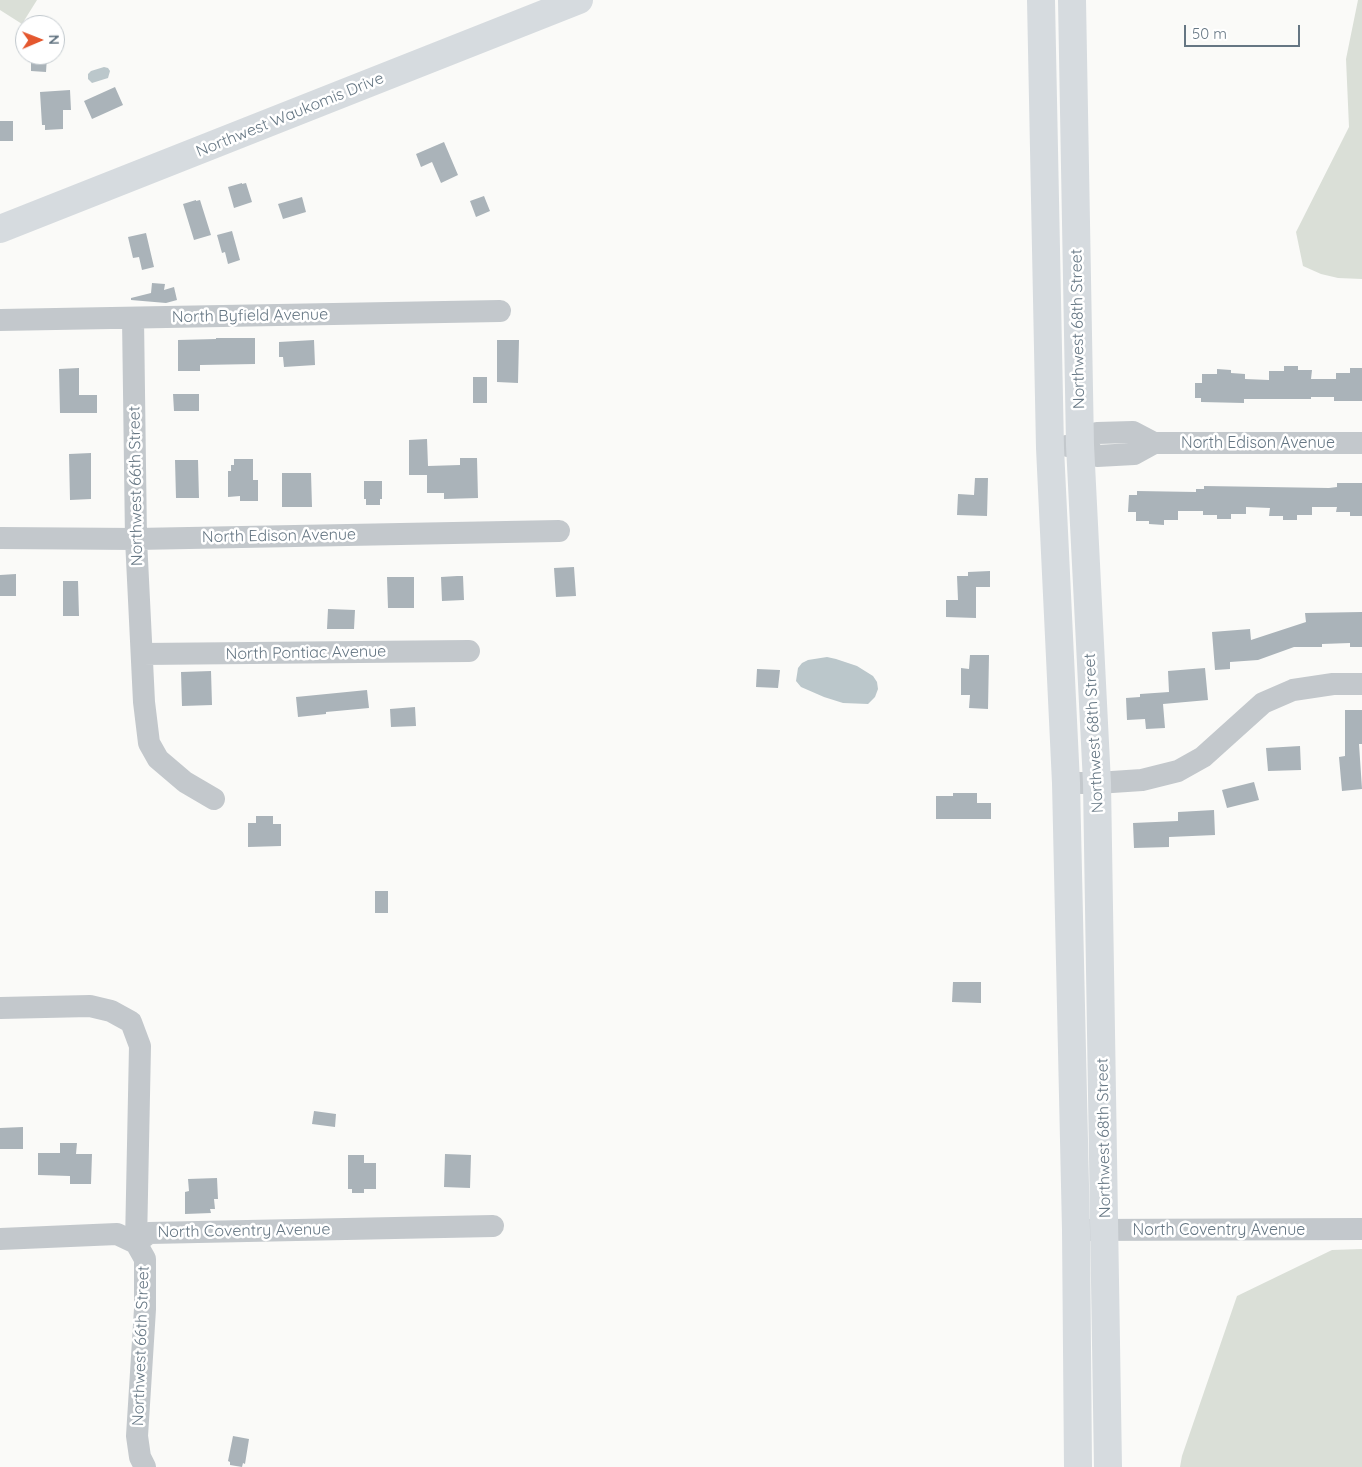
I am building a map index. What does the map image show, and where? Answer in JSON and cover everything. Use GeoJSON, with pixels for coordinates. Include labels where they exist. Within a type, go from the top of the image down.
{"type":"FeatureCollection","features":[{"type":"Feature","properties":{"kind":"main road","name":"Northwest 68th Street"},"geometry":{"type":"LineString","coordinates":[[1041,0],[1050,448],[1066,782],[1076,1230],[1078,1467]]}},
{"type":"Feature","properties":{"kind":"main road","name":"Northwest 68th Street"},"geometry":{"type":"LineString","coordinates":[[1072,0],[1080,445],[1097,783],[1106,1230],[1108,1467]]}},
{"type":"Feature","properties":{"kind":"main road","name":"Northwest Waukomis Drive"},"geometry":{"type":"LineString","coordinates":[[0,229],[568,2]]}},
{"type":"Feature","properties":{"kind":"main road"},"geometry":{"type":"LineString","coordinates":[[1041,36],[1072,37]]}},
{"type":"Feature","properties":{"kind":"street","name":"North Byfield Avenue"},"geometry":{"type":"LineString","coordinates":[[0,320],[500,311]]}},
{"type":"Feature","properties":{"kind":"street","name":"Northwest 66th Street"},"geometry":{"type":"LineString","coordinates":[[133,318],[136,539],[144,702],[149,743],[158,759],[185,782],[214,799]]}},
{"type":"Feature","properties":{"kind":"street","name":"North Edison Avenue"},"geometry":{"type":"LineString","coordinates":[[1080,445],[1097,456],[1134,454],[1154,443],[1362,443]]}},
{"type":"Feature","properties":{"kind":"street"},"geometry":{"type":"LineString","coordinates":[[1050,448],[1080,445]]}},
{"type":"Feature","properties":{"kind":"street","name":"North Edison Avenue"},"geometry":{"type":"LineString","coordinates":[[0,538],[136,539],[559,531]]}},
{"type":"Feature","properties":{"kind":"street","name":"North Pontiac Avenue"},"geometry":{"type":"LineString","coordinates":[[142,654],[469,651]]}},
{"type":"Feature","properties":{"kind":"street"},"geometry":{"type":"LineString","coordinates":[[1066,782],[1097,783],[1142,780],[1178,771],[1203,757],[1263,703],[1293,690],[1333,684],[1362,684]]}},
{"type":"Feature","properties":{"kind":"street","name":"Northwest 66th Street"},"geometry":{"type":"LineString","coordinates":[[0,1008],[90,1006],[111,1011],[131,1022],[140,1046],[136,1243],[144,1259],[145,1309],[137,1436],[140,1458],[145,1467]]}},
{"type":"Feature","properties":{"kind":"street","name":"North Coventry Avenue"},"geometry":{"type":"LineString","coordinates":[[0,1239],[117,1234],[136,1243],[149,1233],[493,1226]]}},
{"type":"Feature","properties":{"kind":"street","name":"North Coventry Avenue"},"geometry":{"type":"LineString","coordinates":[[1076,1230],[1362,1230]]}},
{"type":"Feature","properties":{"kind":"shaded area"},"geometry":{"type":"Polygon","coordinates":[[[0,0],[37,0],[28,15],[15,15],[15,20],[0,10],[0,0]]]}},
{"type":"Feature","properties":{"kind":"shaded area"},"geometry":{"type":"Polygon","coordinates":[[[1358,0],[1362,0],[1362,279],[1338,278],[1321,274],[1303,266],[1296,232],[1349,127],[1346,59],[1358,0]]]}},
{"type":"Feature","properties":{"kind":"shaded area"},"geometry":{"type":"Polygon","coordinates":[[[104,67],[110,71],[108,78],[92,83],[88,79],[88,74],[91,71],[104,67]]]}},
{"type":"Feature","properties":{"kind":"shaded area"},"geometry":{"type":"Polygon","coordinates":[[[827,657],[857,666],[873,676],[877,682],[878,689],[875,697],[868,704],[843,703],[801,687],[796,681],[798,668],[802,663],[808,660],[827,657]]]}},
{"type":"Feature","properties":{"kind":"shaded area"},"geometry":{"type":"Polygon","coordinates":[[[1362,1249],[1362,1467],[1180,1467],[1182,1456],[1237,1296],[1332,1250],[1362,1249]]]}},
{"type":"Feature","properties":{"kind":"building"},"geometry":{"type":"Polygon","coordinates":[[[31,65],[46,65],[46,72],[31,71],[31,65]]]}},
{"type":"Feature","properties":{"kind":"building"},"geometry":{"type":"Polygon","coordinates":[[[115,87],[123,105],[92,119],[84,101],[115,87]]]}},
{"type":"Feature","properties":{"kind":"building"},"geometry":{"type":"Polygon","coordinates":[[[70,90],[71,110],[63,110],[63,129],[45,130],[45,125],[42,125],[40,92],[70,90]]]}},
{"type":"Feature","properties":{"kind":"building"},"geometry":{"type":"Polygon","coordinates":[[[0,121],[13,121],[13,141],[0,141],[0,121]]]}},
{"type":"Feature","properties":{"kind":"building"},"geometry":{"type":"Polygon","coordinates":[[[444,142],[458,175],[441,183],[432,162],[421,167],[416,154],[444,142]]]}},
{"type":"Feature","properties":{"kind":"building"},"geometry":{"type":"Polygon","coordinates":[[[246,183],[252,202],[234,208],[228,187],[246,183]]]}},
{"type":"Feature","properties":{"kind":"building"},"geometry":{"type":"Polygon","coordinates":[[[484,196],[490,211],[476,217],[470,201],[484,196]]]}},
{"type":"Feature","properties":{"kind":"building"},"geometry":{"type":"Polygon","coordinates":[[[302,197],[306,212],[283,219],[278,204],[302,197]]]}},
{"type":"Feature","properties":{"kind":"building"},"geometry":{"type":"Polygon","coordinates":[[[200,200],[211,235],[194,240],[183,204],[200,200]]]}},
{"type":"Feature","properties":{"kind":"building"},"geometry":{"type":"Polygon","coordinates":[[[232,231],[240,260],[228,264],[225,252],[222,253],[217,235],[232,231]]]}},
{"type":"Feature","properties":{"kind":"building"},"geometry":{"type":"Polygon","coordinates":[[[146,233],[154,267],[142,270],[139,257],[133,258],[128,237],[146,233]]]}},
{"type":"Feature","properties":{"kind":"building"},"geometry":{"type":"Polygon","coordinates":[[[152,283],[165,284],[164,290],[174,287],[177,300],[166,303],[131,300],[131,298],[151,293],[152,283]]]}},
{"type":"Feature","properties":{"kind":"building"},"geometry":{"type":"Polygon","coordinates":[[[255,338],[255,364],[200,365],[200,371],[178,371],[178,340],[255,338]]]}},
{"type":"Feature","properties":{"kind":"building"},"geometry":{"type":"Polygon","coordinates":[[[314,340],[315,365],[284,367],[283,357],[279,357],[279,342],[314,340]]]}},
{"type":"Feature","properties":{"kind":"building"},"geometry":{"type":"Polygon","coordinates":[[[497,340],[519,340],[518,383],[497,382],[497,340]]]}},
{"type":"Feature","properties":{"kind":"building"},"geometry":{"type":"Polygon","coordinates":[[[1284,366],[1298,366],[1298,370],[1312,370],[1311,379],[1336,379],[1336,373],[1350,373],[1350,368],[1362,368],[1362,401],[1334,401],[1334,397],[1311,397],[1311,399],[1244,399],[1244,403],[1201,402],[1201,398],[1195,398],[1195,383],[1202,383],[1202,374],[1217,374],[1217,369],[1231,370],[1231,373],[1245,374],[1245,379],[1269,380],[1269,371],[1284,371],[1284,366]]]}},
{"type":"Feature","properties":{"kind":"building"},"geometry":{"type":"Polygon","coordinates":[[[79,368],[79,395],[97,395],[97,413],[60,413],[59,369],[79,368]]]}},
{"type":"Feature","properties":{"kind":"building"},"geometry":{"type":"Polygon","coordinates":[[[473,377],[487,377],[487,403],[473,403],[473,377]]]}},
{"type":"Feature","properties":{"kind":"building"},"geometry":{"type":"Polygon","coordinates":[[[173,394],[199,394],[199,411],[174,411],[173,394]]]}},
{"type":"Feature","properties":{"kind":"building"},"geometry":{"type":"Polygon","coordinates":[[[427,439],[428,466],[460,465],[460,458],[477,458],[478,498],[444,499],[444,493],[427,493],[427,475],[409,475],[409,440],[427,439]]]}},
{"type":"Feature","properties":{"kind":"building"},"geometry":{"type":"Polygon","coordinates":[[[91,453],[91,499],[70,500],[69,454],[91,453]]]}},
{"type":"Feature","properties":{"kind":"building"},"geometry":{"type":"Polygon","coordinates":[[[234,459],[253,459],[253,480],[258,480],[258,501],[240,501],[240,496],[228,497],[228,471],[231,471],[231,465],[234,465],[234,459]]]}},
{"type":"Feature","properties":{"kind":"building"},"geometry":{"type":"Polygon","coordinates":[[[175,460],[198,460],[199,498],[176,498],[175,460]]]}},
{"type":"Feature","properties":{"kind":"building"},"geometry":{"type":"Polygon","coordinates":[[[282,473],[311,473],[312,507],[282,507],[282,473]]]}},
{"type":"Feature","properties":{"kind":"building"},"geometry":{"type":"Polygon","coordinates":[[[975,478],[988,478],[987,516],[957,515],[958,494],[974,495],[975,478]]]}},
{"type":"Feature","properties":{"kind":"building"},"geometry":{"type":"Polygon","coordinates":[[[364,481],[382,481],[380,505],[366,505],[364,481]]]}},
{"type":"Feature","properties":{"kind":"building"},"geometry":{"type":"Polygon","coordinates":[[[1337,483],[1362,483],[1362,516],[1350,516],[1350,512],[1336,512],[1337,507],[1312,507],[1312,515],[1297,515],[1297,520],[1283,520],[1283,516],[1269,516],[1270,508],[1246,507],[1246,514],[1231,514],[1231,519],[1217,519],[1217,515],[1203,515],[1203,511],[1178,511],[1178,520],[1164,520],[1164,525],[1149,524],[1149,521],[1136,521],[1136,512],[1128,512],[1129,495],[1137,495],[1137,491],[1196,492],[1196,489],[1204,489],[1204,486],[1329,488],[1337,487],[1337,483]]]}},
{"type":"Feature","properties":{"kind":"building"},"geometry":{"type":"Polygon","coordinates":[[[574,567],[576,596],[556,597],[554,568],[574,567]]]}},
{"type":"Feature","properties":{"kind":"building"},"geometry":{"type":"Polygon","coordinates":[[[990,571],[990,587],[976,587],[976,618],[946,617],[946,600],[958,600],[957,576],[968,576],[968,572],[990,571]]]}},
{"type":"Feature","properties":{"kind":"building"},"geometry":{"type":"Polygon","coordinates":[[[16,574],[16,596],[0,596],[0,575],[16,574]]]}},
{"type":"Feature","properties":{"kind":"building"},"geometry":{"type":"Polygon","coordinates":[[[463,576],[464,600],[442,601],[441,577],[463,576]]]}},
{"type":"Feature","properties":{"kind":"building"},"geometry":{"type":"Polygon","coordinates":[[[387,577],[414,577],[414,608],[388,608],[387,577]]]}},
{"type":"Feature","properties":{"kind":"building"},"geometry":{"type":"Polygon","coordinates":[[[63,581],[78,581],[79,616],[63,616],[63,581]]]}},
{"type":"Feature","properties":{"kind":"building"},"geometry":{"type":"Polygon","coordinates":[[[328,609],[355,610],[354,629],[327,629],[328,609]]]}},
{"type":"Feature","properties":{"kind":"building"},"geometry":{"type":"Polygon","coordinates":[[[1362,612],[1362,647],[1350,647],[1350,643],[1322,644],[1322,647],[1294,647],[1258,660],[1230,662],[1230,669],[1215,670],[1212,632],[1250,629],[1251,640],[1306,622],[1305,613],[1362,612]]]}},
{"type":"Feature","properties":{"kind":"building"},"geometry":{"type":"Polygon","coordinates":[[[970,655],[989,655],[988,709],[969,708],[970,695],[961,695],[961,668],[969,669],[970,655]]]}},
{"type":"Feature","properties":{"kind":"building"},"geometry":{"type":"Polygon","coordinates":[[[1205,668],[1208,700],[1163,704],[1165,728],[1146,729],[1145,719],[1127,720],[1126,698],[1140,697],[1140,694],[1169,692],[1168,671],[1205,668]]]}},
{"type":"Feature","properties":{"kind":"building"},"geometry":{"type":"Polygon","coordinates":[[[757,669],[780,670],[778,688],[756,687],[757,669]]]}},
{"type":"Feature","properties":{"kind":"building"},"geometry":{"type":"Polygon","coordinates":[[[211,671],[212,705],[182,706],[181,672],[211,671]]]}},
{"type":"Feature","properties":{"kind":"building"},"geometry":{"type":"Polygon","coordinates":[[[367,690],[369,708],[298,717],[296,697],[367,690]]]}},
{"type":"Feature","properties":{"kind":"building"},"geometry":{"type":"Polygon","coordinates":[[[415,707],[416,726],[391,727],[390,709],[415,707]]]}},
{"type":"Feature","properties":{"kind":"building"},"geometry":{"type":"Polygon","coordinates":[[[1345,710],[1362,710],[1362,744],[1359,744],[1362,789],[1342,791],[1339,757],[1345,756],[1345,710]]]}},
{"type":"Feature","properties":{"kind":"building"},"geometry":{"type":"Polygon","coordinates":[[[1300,746],[1301,770],[1268,771],[1266,748],[1300,746]]]}},
{"type":"Feature","properties":{"kind":"building"},"geometry":{"type":"Polygon","coordinates":[[[1254,782],[1259,800],[1227,808],[1222,790],[1254,782]]]}},
{"type":"Feature","properties":{"kind":"building"},"geometry":{"type":"Polygon","coordinates":[[[953,793],[977,793],[977,803],[991,803],[991,819],[936,819],[936,796],[953,796],[953,793]]]}},
{"type":"Feature","properties":{"kind":"building"},"geometry":{"type":"Polygon","coordinates":[[[1214,810],[1215,835],[1169,837],[1169,847],[1134,848],[1133,823],[1178,821],[1178,812],[1214,810]]]}},
{"type":"Feature","properties":{"kind":"building"},"geometry":{"type":"Polygon","coordinates":[[[256,816],[273,816],[273,824],[281,824],[281,846],[248,847],[248,823],[256,823],[256,816]]]}},
{"type":"Feature","properties":{"kind":"building"},"geometry":{"type":"Polygon","coordinates":[[[375,891],[388,891],[388,913],[375,913],[375,891]]]}},
{"type":"Feature","properties":{"kind":"building"},"geometry":{"type":"Polygon","coordinates":[[[953,982],[981,982],[981,1003],[952,1002],[953,982]]]}},
{"type":"Feature","properties":{"kind":"building"},"geometry":{"type":"Polygon","coordinates":[[[314,1111],[336,1114],[335,1127],[312,1124],[314,1111]]]}},
{"type":"Feature","properties":{"kind":"building"},"geometry":{"type":"Polygon","coordinates":[[[23,1127],[23,1149],[0,1149],[0,1128],[23,1127]]]}},
{"type":"Feature","properties":{"kind":"building"},"geometry":{"type":"Polygon","coordinates":[[[60,1143],[77,1143],[76,1154],[92,1154],[91,1184],[70,1184],[70,1176],[38,1175],[38,1153],[60,1153],[60,1143]]]}},
{"type":"Feature","properties":{"kind":"building"},"geometry":{"type":"Polygon","coordinates":[[[445,1154],[471,1155],[470,1188],[444,1187],[445,1154]]]}},
{"type":"Feature","properties":{"kind":"building"},"geometry":{"type":"Polygon","coordinates":[[[348,1155],[364,1155],[364,1163],[376,1163],[376,1189],[364,1189],[364,1193],[352,1193],[352,1189],[348,1189],[348,1155]]]}},
{"type":"Feature","properties":{"kind":"building"},"geometry":{"type":"Polygon","coordinates":[[[217,1178],[218,1199],[214,1199],[215,1209],[210,1209],[211,1213],[185,1214],[185,1192],[189,1191],[188,1179],[217,1178]]]}},
{"type":"Feature","properties":{"kind":"building"},"geometry":{"type":"Polygon","coordinates":[[[233,1436],[249,1439],[245,1464],[243,1463],[242,1467],[230,1465],[228,1461],[233,1436]]]}}]}
